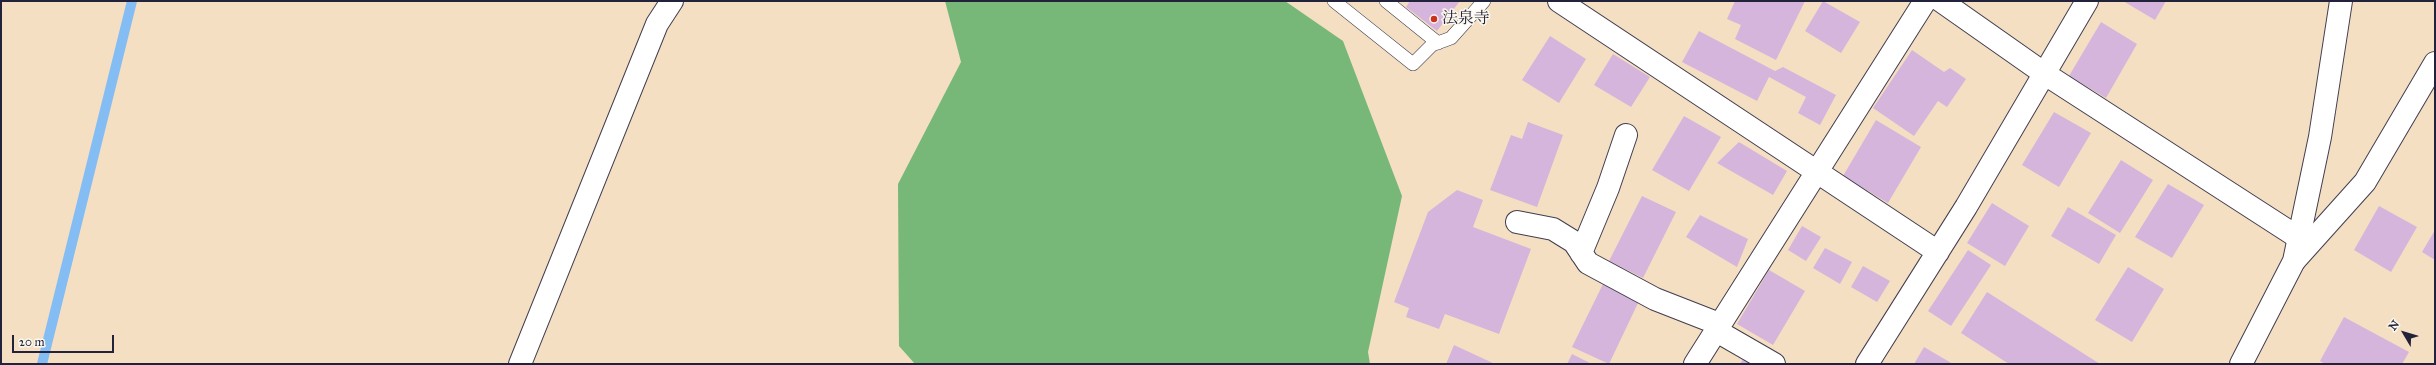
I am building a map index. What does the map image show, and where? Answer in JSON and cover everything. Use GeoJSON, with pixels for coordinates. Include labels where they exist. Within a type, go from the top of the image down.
{"type":"FeatureCollection","features":[{"type":"Feature","properties":{"kind":"street"},"geometry":{"type":"LineString","coordinates":[[520,364],[657,24],[672,1]]}},
{"type":"Feature","properties":{"kind":"street"},"geometry":{"type":"LineString","coordinates":[[1559,1],[1938,252]]}},
{"type":"Feature","properties":{"kind":"street"},"geometry":{"type":"LineString","coordinates":[[1695,364],[1717,327],[1925,1]]}},
{"type":"Feature","properties":{"kind":"street"},"geometry":{"type":"LineString","coordinates":[[1941,1],[2045,74],[2299,238]]}},
{"type":"Feature","properties":{"kind":"street"},"geometry":{"type":"LineString","coordinates":[[1867,364],[1938,252],[2087,1]]}},
{"type":"Feature","properties":{"kind":"street"},"geometry":{"type":"LineString","coordinates":[[2294,261],[2320,137],[2341,1]]}},
{"type":"Feature","properties":{"kind":"street"},"geometry":{"type":"LineString","coordinates":[[2241,364],[2294,261],[2365,182],[2435,63]]}},
{"type":"Feature","properties":{"kind":"street"},"geometry":{"type":"LineString","coordinates":[[1581,253],[1608,188],[1626,135]]}},
{"type":"Feature","properties":{"kind":"street"},"geometry":{"type":"LineString","coordinates":[[1517,222],[1553,229],[1574,242],[1588,263],[1655,299],[1717,327],[1774,364]]}},
{"type":"Feature","properties":{"kind":"lane"},"geometry":{"type":"LineString","coordinates":[[1334,1],[1413,64],[1432,45],[1451,38],[1484,1]]}},
{"type":"Feature","properties":{"kind":"lane"},"geometry":{"type":"LineString","coordinates":[[1386,1],[1438,43]]}},
{"type":"Feature","properties":{"kind":"green space"},"geometry":{"type":"Polygon","coordinates":[[[945,1],[1285,1],[1343,41],[1402,196],[1368,352],[1370,364],[915,364],[899,346],[898,184],[961,62],[945,1]]]}},
{"type":"Feature","properties":{"kind":"building","name":"法泉寺"},"geometry":{"type":"Polygon","coordinates":[[[1410,1],[1460,1],[1437,31],[1406,7],[1410,1]]]}},
{"type":"Feature","properties":{"kind":"building"},"geometry":{"type":"Polygon","coordinates":[[[1735,1],[1805,1],[1776,60],[1735,39],[1741,25],[1727,19],[1735,1]]]}},
{"type":"Feature","properties":{"kind":"building"},"geometry":{"type":"Polygon","coordinates":[[[1823,1],[1860,22],[1841,53],[1805,31],[1823,1]]]}},
{"type":"Feature","properties":{"kind":"building"},"geometry":{"type":"Polygon","coordinates":[[[2123,1],[2166,1],[2155,20],[2123,1]]]}},
{"type":"Feature","properties":{"kind":"building"},"geometry":{"type":"Polygon","coordinates":[[[2101,22],[2137,44],[2106,98],[2069,76],[2101,22]]]}},
{"type":"Feature","properties":{"kind":"building"},"geometry":{"type":"Polygon","coordinates":[[[1699,31],[1775,71],[1783,67],[1836,95],[1820,125],[1798,113],[1806,97],[1769,77],[1757,101],[1682,62],[1699,31]]]}},
{"type":"Feature","properties":{"kind":"building"},"geometry":{"type":"Polygon","coordinates":[[[1550,36],[1586,59],[1559,103],[1522,80],[1550,36]]]}},
{"type":"Feature","properties":{"kind":"building"},"geometry":{"type":"Polygon","coordinates":[[[1912,50],[1944,72],[1950,68],[1966,79],[1947,107],[1938,101],[1914,136],[1873,108],[1912,50]]]}},
{"type":"Feature","properties":{"kind":"building"},"geometry":{"type":"Polygon","coordinates":[[[1613,54],[1650,77],[1631,107],[1594,85],[1613,54]]]}},
{"type":"Feature","properties":{"kind":"building"},"geometry":{"type":"Polygon","coordinates":[[[2054,112],[2091,133],[2059,187],[2022,165],[2054,112]]]}},
{"type":"Feature","properties":{"kind":"building"},"geometry":{"type":"Polygon","coordinates":[[[1684,116],[1721,137],[1689,191],[1652,170],[1684,116]]]}},
{"type":"Feature","properties":{"kind":"building"},"geometry":{"type":"Polygon","coordinates":[[[1876,120],[1921,147],[1888,203],[1843,176],[1876,120]]]}},
{"type":"Feature","properties":{"kind":"building"},"geometry":{"type":"Polygon","coordinates":[[[1528,122],[1563,135],[1537,207],[1490,190],[1511,135],[1522,139],[1528,122]]]}},
{"type":"Feature","properties":{"kind":"building"},"geometry":{"type":"Polygon","coordinates":[[[1739,142],[1787,171],[1773,195],[1717,163],[1739,142]]]}},
{"type":"Feature","properties":{"kind":"building"},"geometry":{"type":"Polygon","coordinates":[[[2121,160],[2153,180],[2120,233],[2088,213],[2121,160]]]}},
{"type":"Feature","properties":{"kind":"building"},"geometry":{"type":"Polygon","coordinates":[[[2168,184],[2204,205],[2172,258],[2135,237],[2168,184]]]}},
{"type":"Feature","properties":{"kind":"building"},"geometry":{"type":"Polygon","coordinates":[[[1457,190],[1483,200],[1473,227],[1531,249],[1499,334],[1445,314],[1439,329],[1406,317],[1409,308],[1394,302],[1428,212],[1457,190]]]}},
{"type":"Feature","properties":{"kind":"building"},"geometry":{"type":"Polygon","coordinates":[[[1642,196],[1676,212],[1643,278],[1609,261],[1642,196]]]}},
{"type":"Feature","properties":{"kind":"building"},"geometry":{"type":"Polygon","coordinates":[[[1992,203],[2029,226],[2005,266],[1967,243],[1992,203]]]}},
{"type":"Feature","properties":{"kind":"building"},"geometry":{"type":"Polygon","coordinates":[[[2379,206],[2417,227],[2391,272],[2354,250],[2379,206]]]}},
{"type":"Feature","properties":{"kind":"building"},"geometry":{"type":"Polygon","coordinates":[[[2068,207],[2116,235],[2099,264],[2051,236],[2068,207]]]}},
{"type":"Feature","properties":{"kind":"building"},"geometry":{"type":"Polygon","coordinates":[[[1700,215],[1748,239],[1737,267],[1686,237],[1700,215]]]}},
{"type":"Feature","properties":{"kind":"building"},"geometry":{"type":"Polygon","coordinates":[[[1802,226],[1821,237],[1806,261],[1788,250],[1802,226]]]}},
{"type":"Feature","properties":{"kind":"building"},"geometry":{"type":"Polygon","coordinates":[[[2435,230],[2435,260],[2422,252],[2435,230]]]}},
{"type":"Feature","properties":{"kind":"building"},"geometry":{"type":"Polygon","coordinates":[[[1825,248],[1852,262],[1840,284],[1813,268],[1825,248]]]}},
{"type":"Feature","properties":{"kind":"building"},"geometry":{"type":"Polygon","coordinates":[[[1968,250],[1991,265],[1951,326],[1928,311],[1968,250]]]}},
{"type":"Feature","properties":{"kind":"building"},"geometry":{"type":"Polygon","coordinates":[[[1863,266],[1890,281],[1877,302],[1851,287],[1863,266]]]}},
{"type":"Feature","properties":{"kind":"building"},"geometry":{"type":"Polygon","coordinates":[[[2128,267],[2164,289],[2132,342],[2095,320],[2128,267]]]}},
{"type":"Feature","properties":{"kind":"building"},"geometry":{"type":"Polygon","coordinates":[[[1769,270],[1805,291],[1773,345],[1737,324],[1769,270]]]}},
{"type":"Feature","properties":{"kind":"building"},"geometry":{"type":"Polygon","coordinates":[[[1603,284],[1639,301],[1609,364],[1572,347],[1603,284]]]}},
{"type":"Feature","properties":{"kind":"building"},"geometry":{"type":"Polygon","coordinates":[[[1987,292],[2100,364],[2009,364],[1961,333],[1987,292]]]}},
{"type":"Feature","properties":{"kind":"building"},"geometry":{"type":"Polygon","coordinates":[[[2344,317],[2409,352],[2402,364],[2325,364],[2320,361],[2344,317]]]}},
{"type":"Feature","properties":{"kind":"building"},"geometry":{"type":"Polygon","coordinates":[[[1454,345],[1495,364],[1446,364],[1454,345]]]}},
{"type":"Feature","properties":{"kind":"building"},"geometry":{"type":"Polygon","coordinates":[[[1924,347],[1953,364],[1914,364],[1924,347]]]}},
{"type":"Feature","properties":{"kind":"building"},"geometry":{"type":"Polygon","coordinates":[[[1572,354],[1592,364],[1567,364],[1572,354]]]}},
{"type":"Feature","properties":{"kind":"building"},"geometry":{"type":"Polygon","coordinates":[[[1743,359],[1751,364],[1740,364],[1743,359]]]}},
{"type":"Feature","properties":{"kind":"waterway"},"geometry":{"type":"LineString","coordinates":[[42,364],[132,1]]}},
{"type":"Feature","properties":{"kind":"place","name":"法泉寺"},"geometry":{"type":"Point","coordinates":[1434,19]}}]}
